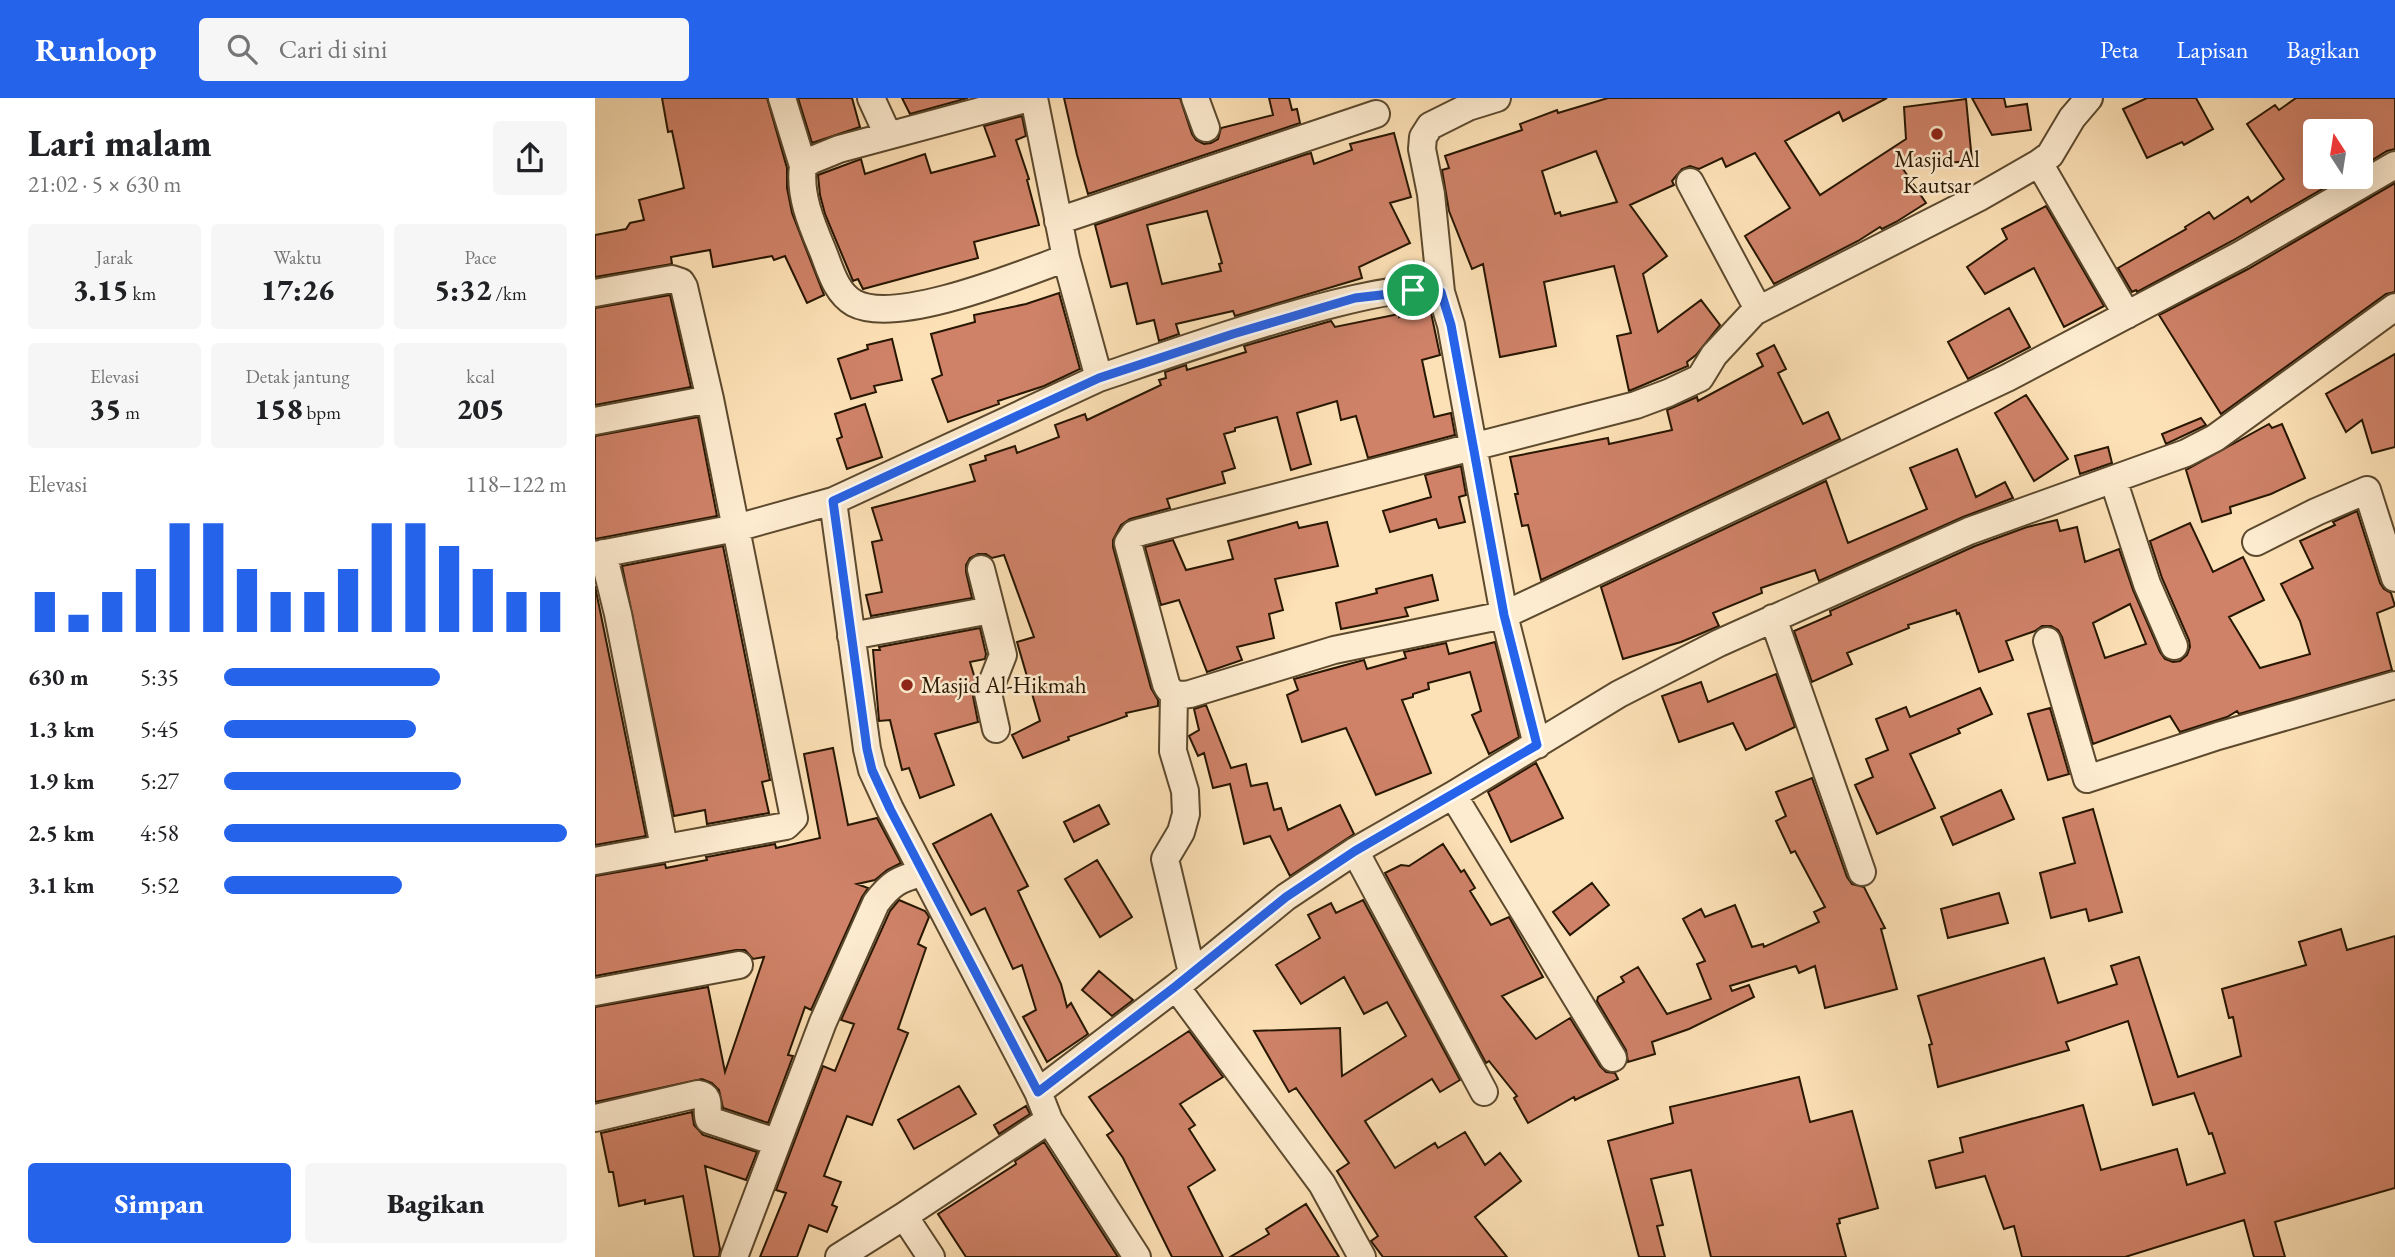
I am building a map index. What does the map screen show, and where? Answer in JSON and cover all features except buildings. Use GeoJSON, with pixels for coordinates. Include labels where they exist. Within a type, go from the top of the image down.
{"type":"FeatureCollection","features":[{"type":"Feature","properties":{"kind":"street"},"geometry":{"type":"LineString","coordinates":[[782,98],[803,166],[800,184],[817,237],[839,290],[855,304],[882,308],[914,306],[973,291],[1066,258]]}},
{"type":"Feature","properties":{"kind":"street"},"geometry":{"type":"LineString","coordinates":[[871,98],[888,135]]}},
{"type":"Feature","properties":{"kind":"street"},"geometry":{"type":"LineString","coordinates":[[803,166],[839,149],[1029,98]]}},
{"type":"Feature","properties":{"kind":"street"},"geometry":{"type":"LineString","coordinates":[[1034,98],[1066,258],[1099,378]]}},
{"type":"Feature","properties":{"kind":"street"},"geometry":{"type":"LineString","coordinates":[[1195,98],[1206,128]]}},
{"type":"Feature","properties":{"kind":"street"},"geometry":{"type":"LineString","coordinates":[[1497,98],[1468,107],[1430,125],[1423,137],[1441,292],[1451,325],[1504,615],[1537,745]]}},
{"type":"Feature","properties":{"kind":"street"},"geometry":{"type":"LineString","coordinates":[[2089,98],[2050,155],[2039,163],[1966,204],[1758,309],[1714,355],[1700,378],[1668,393],[1636,405],[1134,534],[1128,543],[1169,691],[1174,694],[1191,694],[1334,650],[1504,615],[2007,377],[2240,255],[2395,164]]}},
{"type":"Feature","properties":{"kind":"street"},"geometry":{"type":"LineString","coordinates":[[1058,221],[1376,114]]}},
{"type":"Feature","properties":{"kind":"street"},"geometry":{"type":"LineString","coordinates":[[2039,163],[2127,315]]}},
{"type":"Feature","properties":{"kind":"street"},"geometry":{"type":"LineString","coordinates":[[1690,182],[1758,309]]}},
{"type":"Feature","properties":{"kind":"street"},"geometry":{"type":"LineString","coordinates":[[595,293],[671,279],[681,282],[684,287],[710,399],[794,818],[786,826],[595,861]]}},
{"type":"Feature","properties":{"kind":"street"},"geometry":{"type":"LineString","coordinates":[[664,847],[618,614],[599,554],[736,528],[833,501],[1099,378],[1222,337],[1355,298],[1413,290],[1433,289],[1441,292]]}},
{"type":"Feature","properties":{"kind":"street"},"geometry":{"type":"LineString","coordinates":[[1038,1092],[1286,897],[1355,851],[1619,694],[1719,643],[1969,531],[2186,453],[2215,438],[2395,307]]}},
{"type":"Feature","properties":{"kind":"street"},"geometry":{"type":"LineString","coordinates":[[595,421],[710,399]]}},
{"type":"Feature","properties":{"kind":"street"},"geometry":{"type":"LineString","coordinates":[[2113,479],[2147,583],[2174,646]]}},
{"type":"Feature","properties":{"kind":"street"},"geometry":{"type":"LineString","coordinates":[[2256,542],[2367,490],[2395,578]]}},
{"type":"Feature","properties":{"kind":"street"},"geometry":{"type":"LineString","coordinates":[[833,501],[872,770],[922,873],[1038,1092],[1049,1120],[1137,1257]]}},
{"type":"Feature","properties":{"kind":"street"},"geometry":{"type":"LineString","coordinates":[[981,569],[1003,655],[988,692],[996,729]]}},
{"type":"Feature","properties":{"kind":"street"},"geometry":{"type":"LineString","coordinates":[[851,636],[991,610]]}},
{"type":"Feature","properties":{"kind":"street"},"geometry":{"type":"LineString","coordinates":[[1773,618],[1863,873]]}},
{"type":"Feature","properties":{"kind":"street"},"geometry":{"type":"LineString","coordinates":[[2047,641],[2087,779],[2218,736],[2395,685]]}},
{"type":"Feature","properties":{"kind":"street"},"geometry":{"type":"LineString","coordinates":[[1174,694],[1173,751],[1185,791],[1186,814],[1181,832],[1165,859],[1184,979],[1322,1184],[1362,1257]]}},
{"type":"Feature","properties":{"kind":"street"},"geometry":{"type":"LineString","coordinates":[[1453,795],[1613,1058]]}},
{"type":"Feature","properties":{"kind":"street"},"geometry":{"type":"LineString","coordinates":[[1355,851],[1484,1092]]}},
{"type":"Feature","properties":{"kind":"street"},"geometry":{"type":"LineString","coordinates":[[734,1257],[823,1022],[876,903],[886,889],[898,880],[922,873]]}},
{"type":"Feature","properties":{"kind":"street"},"geometry":{"type":"LineString","coordinates":[[595,992],[739,965]]}},
{"type":"Feature","properties":{"kind":"street"},"geometry":{"type":"LineString","coordinates":[[595,1118],[703,1094],[708,1100],[709,1120],[776,1142]]}},
{"type":"Feature","properties":{"kind":"street"},"geometry":{"type":"LineString","coordinates":[[839,1257],[1049,1120]]}},
{"type":"Feature","properties":{"kind":"street"},"geometry":{"type":"LineString","coordinates":[[904,1216],[931,1257]]}},
{"type":"Feature","properties":{"kind":"place","name":"Masjid Al Kautsar"},"geometry":{"type":"Point","coordinates":[1937,134]}},
{"type":"Feature","properties":{"kind":"place","name":"Masjid Al-Hikmah"},"geometry":{"type":"Point","coordinates":[907,685]}},
{"type":"Feature","properties":{"kind":"route"},"geometry":{"type":"LineString","coordinates":[[1433,289],[1441,292],[1451,325],[1504,615],[1537,745],[1355,851],[1286,897],[1038,1092],[922,873],[872,770],[833,501],[1099,378],[1355,298],[1413,290],[1433,289]]}}]}
